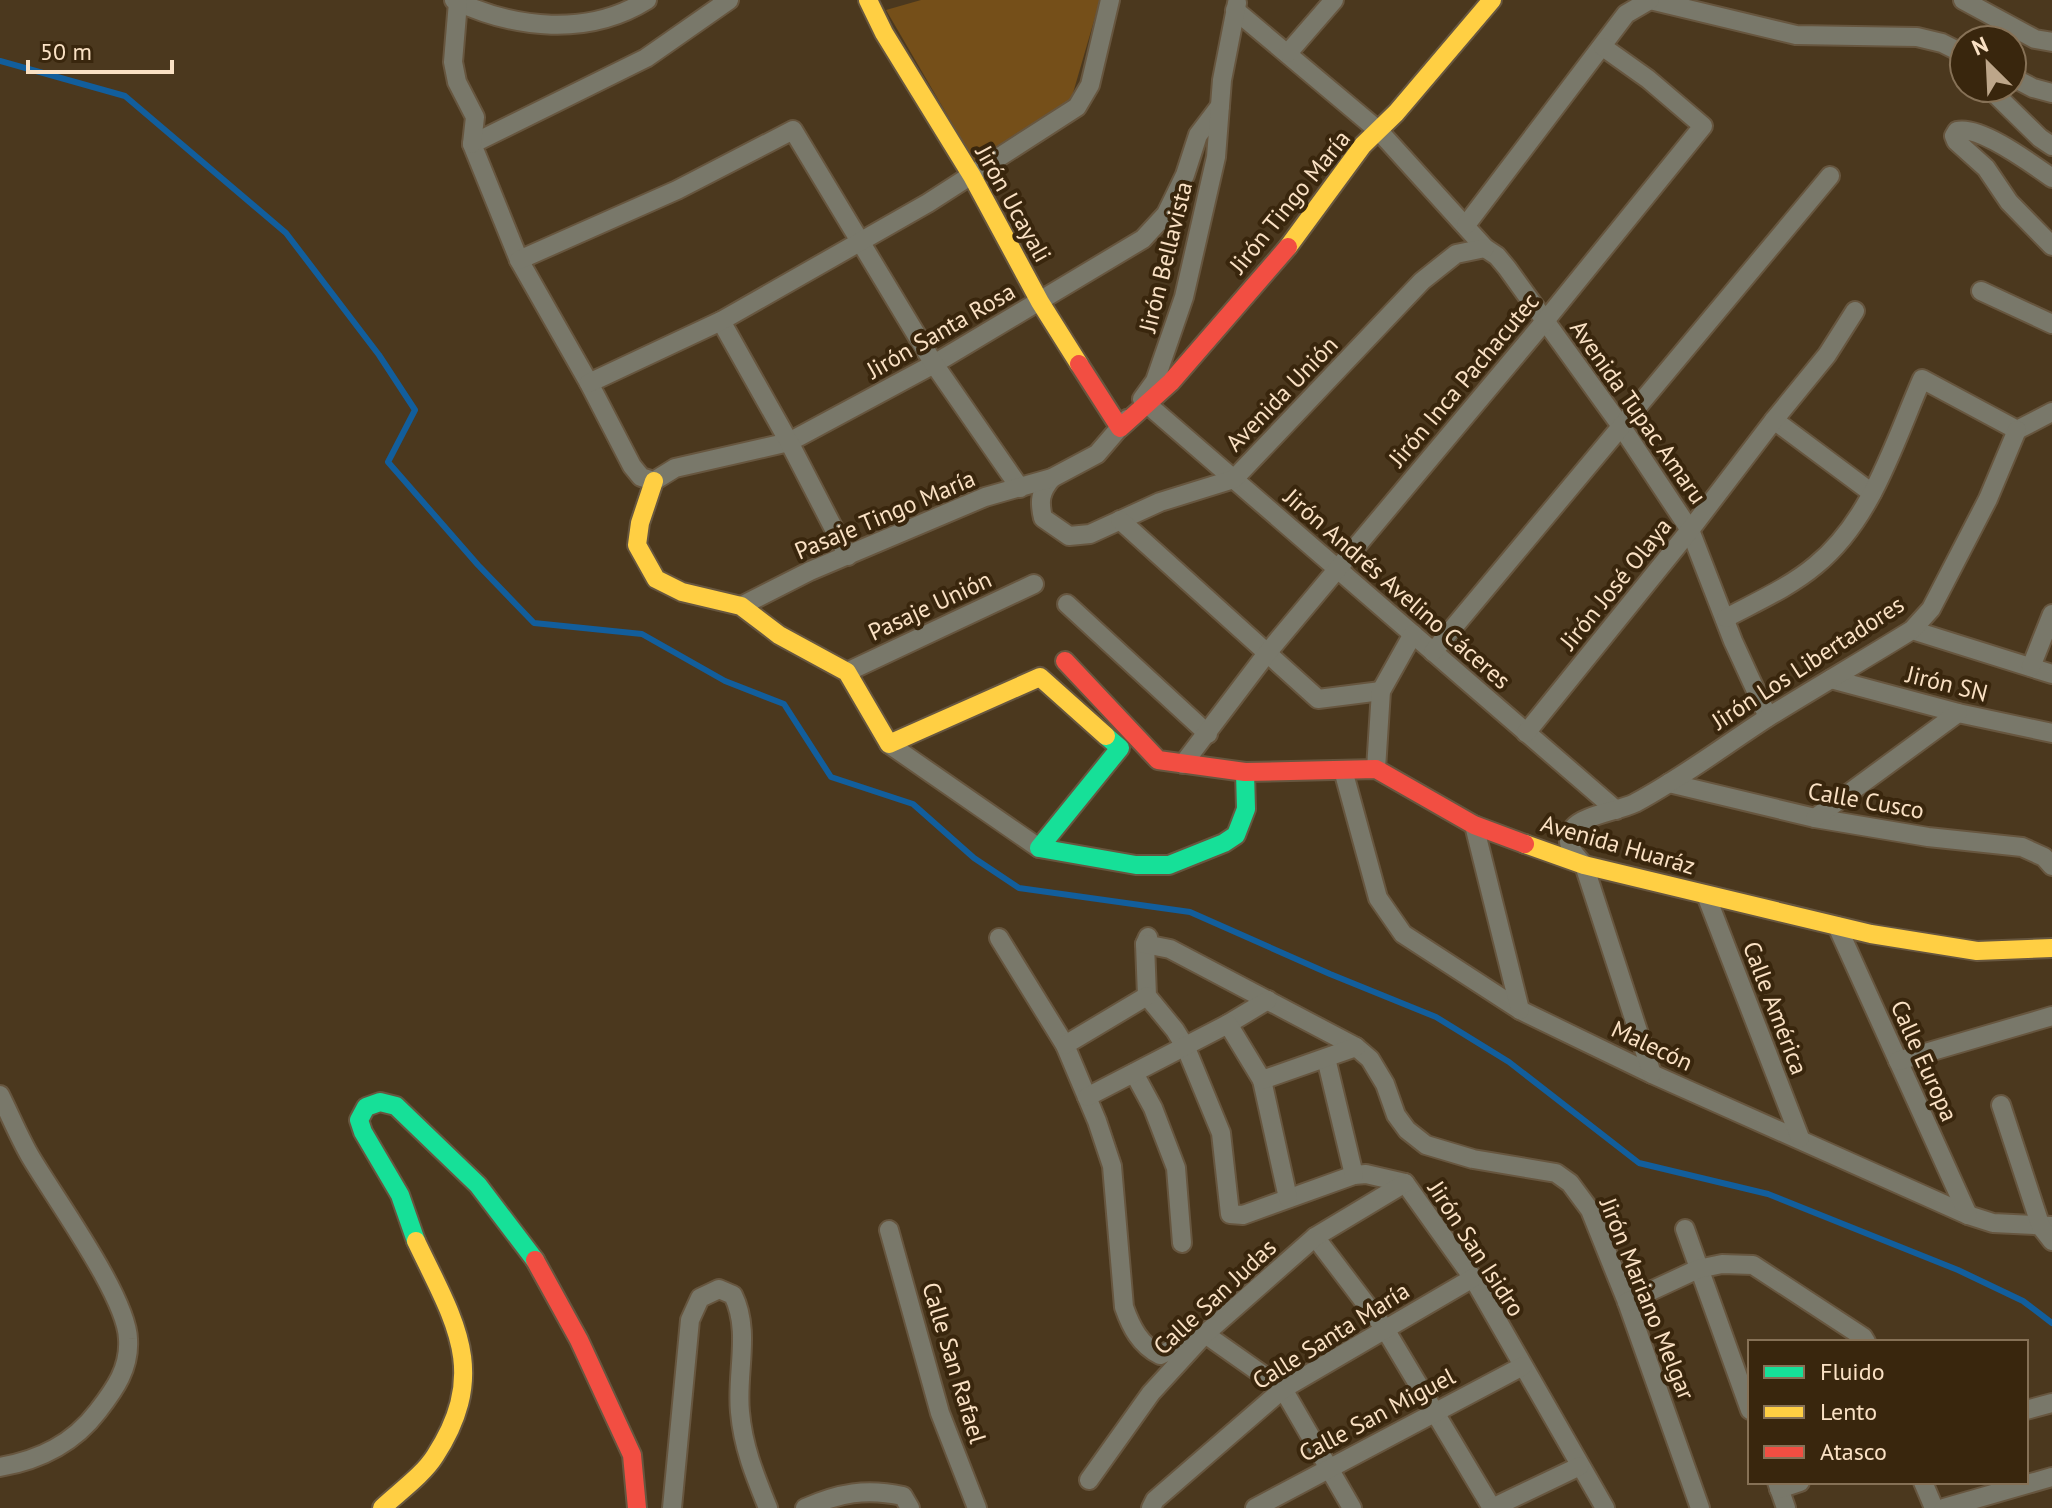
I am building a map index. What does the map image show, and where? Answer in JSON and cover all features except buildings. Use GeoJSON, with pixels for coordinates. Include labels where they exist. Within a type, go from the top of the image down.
{"type":"FeatureCollection","features":[{"type":"Feature","properties":{"kind":"street"},"geometry":{"type":"LineString","coordinates":[[647,0],[595,23],[542,25],[480,13],[456,1],[453,62],[457,82],[475,117],[472,144],[519,260],[632,466],[641,477],[654,481],[640,523],[637,545],[656,579],[682,592],[741,606],[779,635],[847,672],[889,744],[1039,848],[1136,865],[1169,865],[1236,835],[1246,809],[1245,772]]}},
{"type":"Feature","properties":{"kind":"street"},"geometry":{"type":"LineString","coordinates":[[472,144],[646,58],[729,0]]}},
{"type":"Feature","properties":{"kind":"street","name":"Jirón Ucayali"},"geometry":{"type":"LineString","coordinates":[[868,0],[884,33],[972,176],[1040,302],[1120,428]]}},
{"type":"Feature","properties":{"kind":"street"},"geometry":{"type":"LineString","coordinates":[[589,383],[721,321],[972,176],[1077,107],[1090,85],[1110,0]]}},
{"type":"Feature","properties":{"kind":"street"},"geometry":{"type":"LineString","coordinates":[[1288,53],[1334,0]]}},
{"type":"Feature","properties":{"kind":"street","name":"Jirón Tingo María"},"geometry":{"type":"LineString","coordinates":[[1120,428],[1171,382],[1287,248],[1363,145],[1379,131],[1492,0]]}},
{"type":"Feature","properties":{"kind":"street"},"geometry":{"type":"LineString","coordinates":[[1466,225],[1626,14],[1650,0],[1796,35],[1917,37],[1948,46]]}},
{"type":"Feature","properties":{"kind":"street"},"geometry":{"type":"LineString","coordinates":[[1963,0],[2035,39],[2052,42]]}},
{"type":"Feature","properties":{"kind":"street","name":"Avenida Tupac Amaru"},"geometry":{"type":"LineString","coordinates":[[1236,5],[1379,131],[1485,248],[1497,256],[1621,426],[1690,530],[1733,641],[1768,717]]}},
{"type":"Feature","properties":{"kind":"street","name":"Jirón Bellavista"},"geometry":{"type":"LineString","coordinates":[[1052,478],[1097,454],[1155,381],[1184,297],[1216,157],[1222,80],[1236,5]]}},
{"type":"Feature","properties":{"kind":"street"},"geometry":{"type":"LineString","coordinates":[[1942,43],[1948,49]]}},
{"type":"Feature","properties":{"kind":"street","name":"Jirón Inca Pachacutec"},"geometry":{"type":"LineString","coordinates":[[1183,764],[1268,652],[1545,321],[1703,126],[1648,79],[1603,47]]}},
{"type":"Feature","properties":{"kind":"street"},"geometry":{"type":"LineString","coordinates":[[2028,85],[2052,93]]}},
{"type":"Feature","properties":{"kind":"street"},"geometry":{"type":"LineString","coordinates":[[2005,104],[2052,146]]}},
{"type":"Feature","properties":{"kind":"street","name":"Jirón Santa Rosa"},"geometry":{"type":"LineString","coordinates":[[654,481],[675,468],[789,442],[934,364],[1143,239],[1166,214],[1185,175],[1198,135],[1220,106]]}},
{"type":"Feature","properties":{"kind":"street"},"geometry":{"type":"LineString","coordinates":[[519,260],[677,190],[793,130],[934,364],[1020,488]]}},
{"type":"Feature","properties":{"kind":"street"},"geometry":{"type":"LineString","coordinates":[[2052,178],[1989,139],[1962,130],[1954,136],[1986,168],[2009,202],[2052,246]]}},
{"type":"Feature","properties":{"kind":"street"},"geometry":{"type":"LineString","coordinates":[[1433,652],[1830,176]]}},
{"type":"Feature","properties":{"kind":"street","name":"Avenida Unión"},"geometry":{"type":"LineString","coordinates":[[1052,478],[1041,491],[1043,518],[1069,536],[1090,534],[1160,502],[1234,479],[1422,281],[1456,254],[1485,248]]}},
{"type":"Feature","properties":{"kind":"street"},"geometry":{"type":"LineString","coordinates":[[1981,291],[2052,324]]}},
{"type":"Feature","properties":{"kind":"street","name":"Jirón José Olaya"},"geometry":{"type":"LineString","coordinates":[[1526,733],[1827,355],[1855,311]]}},
{"type":"Feature","properties":{"kind":"street"},"geometry":{"type":"LineString","coordinates":[[721,321],[848,556]]}},
{"type":"Feature","properties":{"kind":"street"},"geometry":{"type":"LineString","coordinates":[[1726,618],[1815,566],[1844,539],[1872,493],[1922,379],[2017,430],[2052,412]]}},
{"type":"Feature","properties":{"kind":"street","name":"Jirón Andrés Avelino Cáceres"},"geometry":{"type":"LineString","coordinates":[[1147,404],[1616,810]]}},
{"type":"Feature","properties":{"kind":"street"},"geometry":{"type":"LineString","coordinates":[[1774,420],[1872,493]]}},
{"type":"Feature","properties":{"kind":"street","name":"Jirón Los Libertadores"},"geometry":{"type":"LineString","coordinates":[[1584,865],[1571,851],[1569,836],[1580,822],[1631,805],[1912,630],[1931,609],[1988,499],[2017,430]]}},
{"type":"Feature","properties":{"kind":"street","name":"Pasaje Tingo María"},"geometry":{"type":"LineString","coordinates":[[741,606],[810,571],[985,497],[1052,478]]}},
{"type":"Feature","properties":{"kind":"street"},"geometry":{"type":"LineString","coordinates":[[1120,520],[1318,699],[1381,691]]}},
{"type":"Feature","properties":{"kind":"street","name":"Pasaje Unión"},"geometry":{"type":"LineString","coordinates":[[847,672],[1034,584]]}},
{"type":"Feature","properties":{"kind":"street"},"geometry":{"type":"LineString","coordinates":[[1067,604],[1208,734]]}},
{"type":"Feature","properties":{"kind":"street"},"geometry":{"type":"LineString","coordinates":[[2031,667],[2052,614]]}},
{"type":"Feature","properties":{"kind":"street"},"geometry":{"type":"LineString","coordinates":[[1912,630],[2052,674]]}},
{"type":"Feature","properties":{"kind":"street"},"geometry":{"type":"LineString","coordinates":[[1065,661],[1158,760],[1245,772],[1376,769],[1381,691],[1413,634]]}},
{"type":"Feature","properties":{"kind":"street"},"geometry":{"type":"LineString","coordinates":[[889,744],[1040,677],[1120,748],[1039,848]]}},
{"type":"Feature","properties":{"kind":"street","name":"Jirón SN"},"geometry":{"type":"LineString","coordinates":[[1831,679],[1958,713],[2052,733]]}},
{"type":"Feature","properties":{"kind":"street"},"geometry":{"type":"LineString","coordinates":[[1815,818],[1958,713]]}},
{"type":"Feature","properties":{"kind":"street","name":"Avenida Huaráz"},"geometry":{"type":"LineString","coordinates":[[1376,769],[1474,825],[1584,865],[1837,926],[1977,951],[2052,948]]}},
{"type":"Feature","properties":{"kind":"street","name":"Malecón"},"geometry":{"type":"LineString","coordinates":[[1343,770],[1378,898],[1393,924],[1403,934],[1520,1010],[1652,1074],[1968,1215],[1993,1223],[2048,1231]]}},
{"type":"Feature","properties":{"kind":"street","name":"Calle Cusco"},"geometry":{"type":"LineString","coordinates":[[1669,783],[1815,818],[1928,837],[2022,847],[2044,857],[2052,866]]}},
{"type":"Feature","properties":{"kind":"street"},"geometry":{"type":"LineString","coordinates":[[1474,825],[1520,1010]]}},
{"type":"Feature","properties":{"kind":"street"},"geometry":{"type":"LineString","coordinates":[[1584,865],[1652,1074]]}},
{"type":"Feature","properties":{"kind":"street","name":"Calle América"},"geometry":{"type":"LineString","coordinates":[[1706,895],[1800,1138]]}},
{"type":"Feature","properties":{"kind":"street","name":"Calle Europa"},"geometry":{"type":"LineString","coordinates":[[1837,926],[1968,1215]]}},
{"type":"Feature","properties":{"kind":"street"},"geometry":{"type":"LineString","coordinates":[[999,938],[1065,1045],[1112,1166],[1124,1307],[1131,1328],[1150,1350],[1160,1355],[1205,1334],[1283,1389],[1352,1508]]}},
{"type":"Feature","properties":{"kind":"street","name":"Jirón Mariano Melgar"},"geometry":{"type":"LineString","coordinates":[[1147,996],[1147,940],[1170,949],[1356,1047],[1370,1059],[1385,1084],[1396,1115],[1407,1130],[1426,1145],[1473,1159],[1556,1173],[1570,1183],[1590,1210],[1627,1302],[1700,1508]]}},
{"type":"Feature","properties":{"kind":"street"},"geometry":{"type":"LineString","coordinates":[[1065,1045],[1147,996]]}},
{"type":"Feature","properties":{"kind":"street","name":"Jirón San Isidro"},"geometry":{"type":"LineString","coordinates":[[1147,996],[1186,1048],[1221,1133],[1230,1214],[1243,1215],[1354,1175],[1366,1174],[1405,1183],[1473,1278],[1605,1508]]}},
{"type":"Feature","properties":{"kind":"street"},"geometry":{"type":"LineString","coordinates":[[1087,1097],[1186,1048],[1268,1000]]}},
{"type":"Feature","properties":{"kind":"street"},"geometry":{"type":"LineString","coordinates":[[1898,1061],[2052,1016]]}},
{"type":"Feature","properties":{"kind":"street"},"geometry":{"type":"LineString","coordinates":[[1228,1024],[1262,1080],[1288,1198]]}},
{"type":"Feature","properties":{"kind":"street"},"geometry":{"type":"LineString","coordinates":[[1262,1080],[1356,1047]]}},
{"type":"Feature","properties":{"kind":"street"},"geometry":{"type":"LineString","coordinates":[[1326,1058],[1354,1175]]}},
{"type":"Feature","properties":{"kind":"street"},"geometry":{"type":"LineString","coordinates":[[1134,1073],[1153,1108],[1176,1168],[1182,1243]]}},
{"type":"Feature","properties":{"kind":"street"},"geometry":{"type":"LineString","coordinates":[[0,1095],[28,1153],[114,1293],[129,1337],[126,1364],[117,1386],[92,1419],[61,1447],[29,1462],[0,1467]]}},
{"type":"Feature","properties":{"kind":"street"},"geometry":{"type":"LineString","coordinates":[[382,1508],[434,1458],[457,1413],[465,1369],[456,1325],[415,1239],[400,1195],[359,1120],[366,1107],[380,1102],[396,1106],[478,1185],[540,1267],[579,1340],[632,1455],[637,1508]]}},
{"type":"Feature","properties":{"kind":"street"},"geometry":{"type":"LineString","coordinates":[[2001,1105],[2048,1231]]}},
{"type":"Feature","properties":{"kind":"street","name":"Calle San Judas"},"geometry":{"type":"LineString","coordinates":[[1089,1480],[1151,1393],[1205,1334],[1315,1237],[1405,1183]]}},
{"type":"Feature","properties":{"kind":"street"},"geometry":{"type":"LineString","coordinates":[[1685,1229],[1748,1405]]}},
{"type":"Feature","properties":{"kind":"street","name":"Calle San Rafael"},"geometry":{"type":"LineString","coordinates":[[889,1230],[940,1413],[977,1508]]}},
{"type":"Feature","properties":{"kind":"street"},"geometry":{"type":"LineString","coordinates":[[1315,1237],[1385,1329],[1492,1508],[1580,1466]]}},
{"type":"Feature","properties":{"kind":"street"},"geometry":{"type":"LineString","coordinates":[[1627,1302],[1698,1269],[1722,1264],[1753,1265],[1865,1340]]}},
{"type":"Feature","properties":{"kind":"street","name":"Calle Santa María"},"geometry":{"type":"LineString","coordinates":[[1151,1508],[1155,1500],[1283,1389],[1473,1278]]}},
{"type":"Feature","properties":{"kind":"street"},"geometry":{"type":"LineString","coordinates":[[672,1508],[690,1320],[700,1298],[719,1289],[733,1295],[740,1309],[739,1411],[747,1458],[768,1508]]}},
{"type":"Feature","properties":{"kind":"street","name":"Calle San Miguel"},"geometry":{"type":"LineString","coordinates":[[1255,1508],[1523,1366]]}},
{"type":"Feature","properties":{"kind":"street"},"geometry":{"type":"LineString","coordinates":[[2028,1409],[2052,1403]]}},
{"type":"Feature","properties":{"kind":"street"},"geometry":{"type":"LineString","coordinates":[[2028,1484],[2052,1477]]}},
{"type":"Feature","properties":{"kind":"street"},"geometry":{"type":"LineString","coordinates":[[1924,1484],[1934,1508]]}},
{"type":"Feature","properties":{"kind":"street"},"geometry":{"type":"LineString","coordinates":[[1944,1508],[2028,1484]]}},
{"type":"Feature","properties":{"kind":"street"},"geometry":{"type":"LineString","coordinates":[[1778,1486],[1786,1508]]}},
{"type":"Feature","properties":{"kind":"street"},"geometry":{"type":"LineString","coordinates":[[805,1508],[833,1496],[877,1490],[903,1496],[910,1508]]}},
{"type":"Feature","properties":{"kind":"shaded area"},"geometry":{"type":"Polygon","coordinates":[[[921,0],[1100,0],[1071,100],[977,166],[886,10],[921,0]]]}},
{"type":"Feature","properties":{"kind":"waterway"},"geometry":{"type":"LineString","coordinates":[[0,61],[125,96],[286,233],[379,355],[415,410],[388,462],[478,565],[534,623],[642,634],[725,681],[784,704],[831,777],[913,804],[974,858],[1019,888],[1190,912],[1436,1017],[1509,1062],[1639,1163],[1768,1194],[1958,1270],[2023,1301],[2052,1323]]}},
{"type":"Feature","properties":{"kind":"traffic: fast"},"geometry":{"type":"LineString","coordinates":[[1106,736],[1120,748],[1039,848],[1136,865],[1169,865],[1236,835],[1246,809],[1245,772]]}},
{"type":"Feature","properties":{"kind":"traffic: fast"},"geometry":{"type":"LineString","coordinates":[[416,1241],[400,1195],[359,1120],[366,1107],[380,1102],[396,1106],[478,1185],[535,1260]]}},
{"type":"Feature","properties":{"kind":"traffic: slow"},"geometry":{"type":"LineString","coordinates":[[868,0],[884,33],[972,176],[1040,302],[1079,364]]}},
{"type":"Feature","properties":{"kind":"traffic: slow"},"geometry":{"type":"LineString","coordinates":[[1288,247],[1363,145],[1396,113],[1492,0]]}},
{"type":"Feature","properties":{"kind":"traffic: slow"},"geometry":{"type":"LineString","coordinates":[[654,481],[640,523],[637,545],[656,579],[682,592],[741,606],[779,635],[847,672],[889,744],[1040,677],[1106,736]]}},
{"type":"Feature","properties":{"kind":"traffic: slow"},"geometry":{"type":"LineString","coordinates":[[1525,844],[1584,865],[1871,934],[1977,951],[2052,948]]}},
{"type":"Feature","properties":{"kind":"traffic: slow"},"geometry":{"type":"LineString","coordinates":[[382,1508],[430,1463],[452,1426],[461,1398],[463,1372],[453,1322],[416,1241]]}},
{"type":"Feature","properties":{"kind":"traffic: jam"},"geometry":{"type":"LineString","coordinates":[[1079,364],[1120,428],[1171,382],[1288,247]]}},
{"type":"Feature","properties":{"kind":"traffic: jam"},"geometry":{"type":"LineString","coordinates":[[1065,661],[1158,760],[1245,772],[1376,769],[1474,825],[1525,844]]}},
{"type":"Feature","properties":{"kind":"traffic: jam"},"geometry":{"type":"LineString","coordinates":[[535,1260],[579,1340],[632,1455],[637,1508]]}}]}
